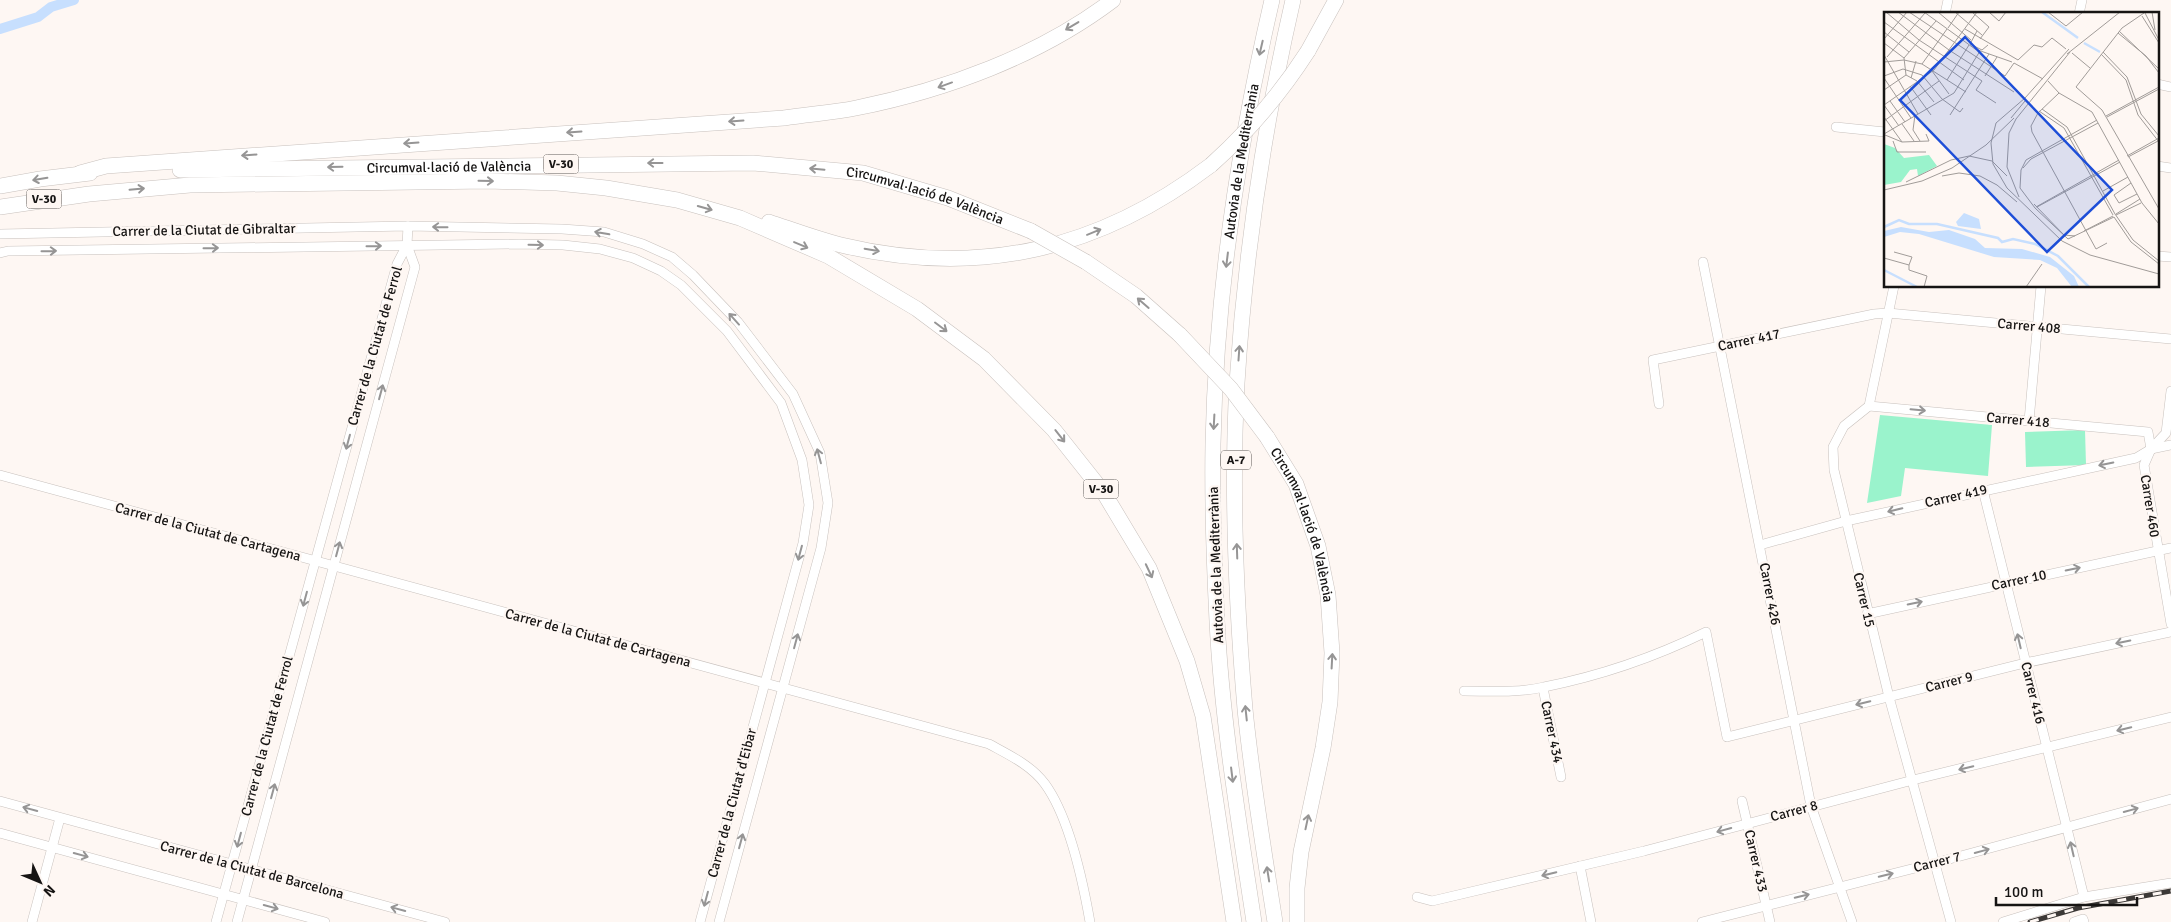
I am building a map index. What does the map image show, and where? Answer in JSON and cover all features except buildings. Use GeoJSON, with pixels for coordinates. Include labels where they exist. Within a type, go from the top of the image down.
{"type":"FeatureCollection","features":[{"type":"Feature","properties":{"kind":"highway"},"geometry":{"type":"LineString","coordinates":[[80,173],[106,166],[784,118],[854,109],[941,87],[991,68],[1037,46],[1113,0]]}},
{"type":"Feature","properties":{"kind":"highway","name":"Autovia de la Mediterrània"},"geometry":{"type":"LineString","coordinates":[[1254,922],[1225,713],[1217,622],[1213,443],[1220,316],[1236,180],[1255,72],[1272,0]]}},
{"type":"Feature","properties":{"kind":"highway","name":"Autovia de la Mediterrània"},"geometry":{"type":"LineString","coordinates":[[1275,922],[1254,782],[1239,627],[1235,498],[1237,386],[1242,314],[1257,185],[1276,76],[1293,0]]}},
{"type":"Feature","properties":{"kind":"highway"},"geometry":{"type":"LineString","coordinates":[[740,218],[764,221],[841,245],[904,256],[970,259],[993,258],[1040,249],[1089,235],[1139,212],[1197,175],[1225,153],[1266,109],[1289,80],[1308,51],[1336,0]]}},
{"type":"Feature","properties":{"kind":"highway","name":"Circumval·lació de València"},"geometry":{"type":"LineString","coordinates":[[0,186],[80,173],[235,169],[753,163],[863,173],[948,198],[1031,231],[1086,262],[1136,296],[1180,335],[1231,389],[1268,437],[1296,484],[1318,546],[1328,594],[1332,653],[1330,702],[1323,748],[1301,852],[1297,888],[1297,922]]}},
{"type":"Feature","properties":{"kind":"highway","name":"Circumval·lació de València"},"geometry":{"type":"LineString","coordinates":[[0,207],[89,194],[190,185],[488,181],[606,188],[677,200],[740,218],[828,256],[917,309],[984,359],[1054,430],[1104,493],[1148,568],[1187,661],[1203,716],[1234,922]]}},
{"type":"Feature","properties":{"kind":"street"},"geometry":{"type":"LineString","coordinates":[[2158,84],[2171,87]]}},
{"type":"Feature","properties":{"kind":"street"},"geometry":{"type":"LineString","coordinates":[[1836,127],[1884,132]]}},
{"type":"Feature","properties":{"kind":"street"},"geometry":{"type":"LineString","coordinates":[[2158,166],[2171,168]]}},
{"type":"Feature","properties":{"kind":"street"},"geometry":{"type":"LineString","coordinates":[[407,245],[408,226]]}},
{"type":"Feature","properties":{"kind":"street","name":"Carrer de la Ciutat de Gibraltar"},"geometry":{"type":"LineString","coordinates":[[0,234],[408,226],[562,229],[604,232],[644,244],[672,257],[693,275],[738,322],[793,394],[820,453],[828,503],[821,548],[783,688]]}},
{"type":"Feature","properties":{"kind":"street","name":"Carrer de la Ciutat de Gibraltar"},"geometry":{"type":"LineString","coordinates":[[0,253],[8,251],[407,245],[563,245],[600,249],[633,258],[661,271],[681,285],[727,331],[781,403],[802,460],[809,505],[803,543],[765,683]]}},
{"type":"Feature","properties":{"kind":"street","name":"Carrer de la Ciutat de Ferrol"},"geometry":{"type":"LineString","coordinates":[[216,922],[397,264],[407,245]]}},
{"type":"Feature","properties":{"kind":"street","name":"Carrer de la Ciutat de Ferrol"},"geometry":{"type":"LineString","coordinates":[[237,922],[415,267],[407,245]]}},
{"type":"Feature","properties":{"kind":"street"},"geometry":{"type":"LineString","coordinates":[[2158,256],[2171,257]]}},
{"type":"Feature","properties":{"kind":"street","name":"Carrer 426"},"geometry":{"type":"LineString","coordinates":[[1704,262],[1811,806],[1838,887],[1852,922]]}},
{"type":"Feature","properties":{"kind":"street"},"geometry":{"type":"LineString","coordinates":[[1869,406],[1894,288]]}},
{"type":"Feature","properties":{"kind":"street"},"geometry":{"type":"LineString","coordinates":[[2029,421],[2042,288]]}},
{"type":"Feature","properties":{"kind":"street","name":"Carrer 417"},"geometry":{"type":"LineString","coordinates":[[1659,404],[1653,360],[1874,314],[1888,313]]}},
{"type":"Feature","properties":{"kind":"street","name":"Carrer 408"},"geometry":{"type":"LineString","coordinates":[[1888,313],[2171,339]]}},
{"type":"Feature","properties":{"kind":"street"},"geometry":{"type":"LineString","coordinates":[[2151,450],[2166,434],[2171,391]]}},
{"type":"Feature","properties":{"kind":"street","name":"Carrer 418"},"geometry":{"type":"LineString","coordinates":[[1869,406],[2148,432],[2151,450]]}},
{"type":"Feature","properties":{"kind":"street","name":"Carrer 15"},"geometry":{"type":"LineString","coordinates":[[1869,406],[1844,426],[1833,448],[1834,470],[1888,697],[1913,780],[1951,922]]}},
{"type":"Feature","properties":{"kind":"street","name":"Carrer 419"},"geometry":{"type":"LineString","coordinates":[[1760,545],[1846,521],[2136,458],[2151,450],[2171,445]]}},
{"type":"Feature","properties":{"kind":"street","name":"Carrer 460"},"geometry":{"type":"LineString","coordinates":[[2151,450],[2144,465],[2157,551],[2171,624]]}},
{"type":"Feature","properties":{"kind":"street","name":"Carrer de la Ciutat de Cartagena"},"geometry":{"type":"LineString","coordinates":[[0,475],[989,744],[1024,764],[1045,784],[1060,810],[1079,871],[1090,922]]}},
{"type":"Feature","properties":{"kind":"street","name":"Carrer 416"},"geometry":{"type":"LineString","coordinates":[[1983,490],[2084,897]]}},
{"type":"Feature","properties":{"kind":"street","name":"Carrer 10"},"geometry":{"type":"LineString","coordinates":[[1867,614],[2171,548]]}},
{"type":"Feature","properties":{"kind":"street","name":"Carrer 9"},"geometry":{"type":"LineString","coordinates":[[1543,688],[1666,651],[1706,632],[1728,737],[1794,719],[2025,663],[2171,632]]}},
{"type":"Feature","properties":{"kind":"street","name":"Carrer de la Ciutat d'Eibar"},"geometry":{"type":"LineString","coordinates":[[700,922],[765,683]]}},
{"type":"Feature","properties":{"kind":"street","name":"Carrer de la Ciutat d'Eibar"},"geometry":{"type":"LineString","coordinates":[[719,922],[783,688]]}},
{"type":"Feature","properties":{"kind":"street"},"geometry":{"type":"LineString","coordinates":[[1464,691],[1511,691],[1543,688]]}},
{"type":"Feature","properties":{"kind":"street","name":"Carrer 434"},"geometry":{"type":"LineString","coordinates":[[1543,688],[1561,777]]}},
{"type":"Feature","properties":{"kind":"street","name":"Carrer 8"},"geometry":{"type":"LineString","coordinates":[[1417,897],[1432,901],[1580,866],[1913,780],[2171,717]]}},
{"type":"Feature","properties":{"kind":"street","name":"Carrer 7"},"geometry":{"type":"LineString","coordinates":[[1702,922],[1935,863],[2171,799]]}},
{"type":"Feature","properties":{"kind":"street","name":"Carrer 433"},"geometry":{"type":"LineString","coordinates":[[1742,800],[1770,922]]}},
{"type":"Feature","properties":{"kind":"street","name":"Carrer de la Ciutat de Barcelona"},"geometry":{"type":"LineString","coordinates":[[0,801],[445,922]]}},
{"type":"Feature","properties":{"kind":"street"},"geometry":{"type":"LineString","coordinates":[[32,922],[60,818]]}},
{"type":"Feature","properties":{"kind":"street"},"geometry":{"type":"LineString","coordinates":[[0,833],[325,922]]}},
{"type":"Feature","properties":{"kind":"street"},"geometry":{"type":"LineString","coordinates":[[1580,866],[1591,922]]}},
{"type":"Feature","properties":{"kind":"street"},"geometry":{"type":"LineString","coordinates":[[2003,922],[2084,897],[2171,883]]}},
{"type":"Feature","properties":{"kind":"street"},"geometry":{"type":"LineString","coordinates":[[2074,922],[2083,919],[2084,922]]}},
{"type":"Feature","properties":{"kind":"green space"},"geometry":{"type":"Polygon","coordinates":[[[1880,415],[1992,425],[1988,476],[1905,468],[1901,496],[1867,503],[1880,415]]]}},
{"type":"Feature","properties":{"kind":"green space"},"geometry":{"type":"Polygon","coordinates":[[[2085,430],[2086,465],[2026,467],[2025,432],[2085,430]]]}},
{"type":"Feature","properties":{"kind":"waterway"},"geometry":{"type":"LineString","coordinates":[[0,29],[38,17],[51,7],[74,0]]}},
{"type":"Feature","properties":{"kind":"railway"},"geometry":{"type":"LineString","coordinates":[[2030,922],[2078,908],[2171,891]]}}]}
